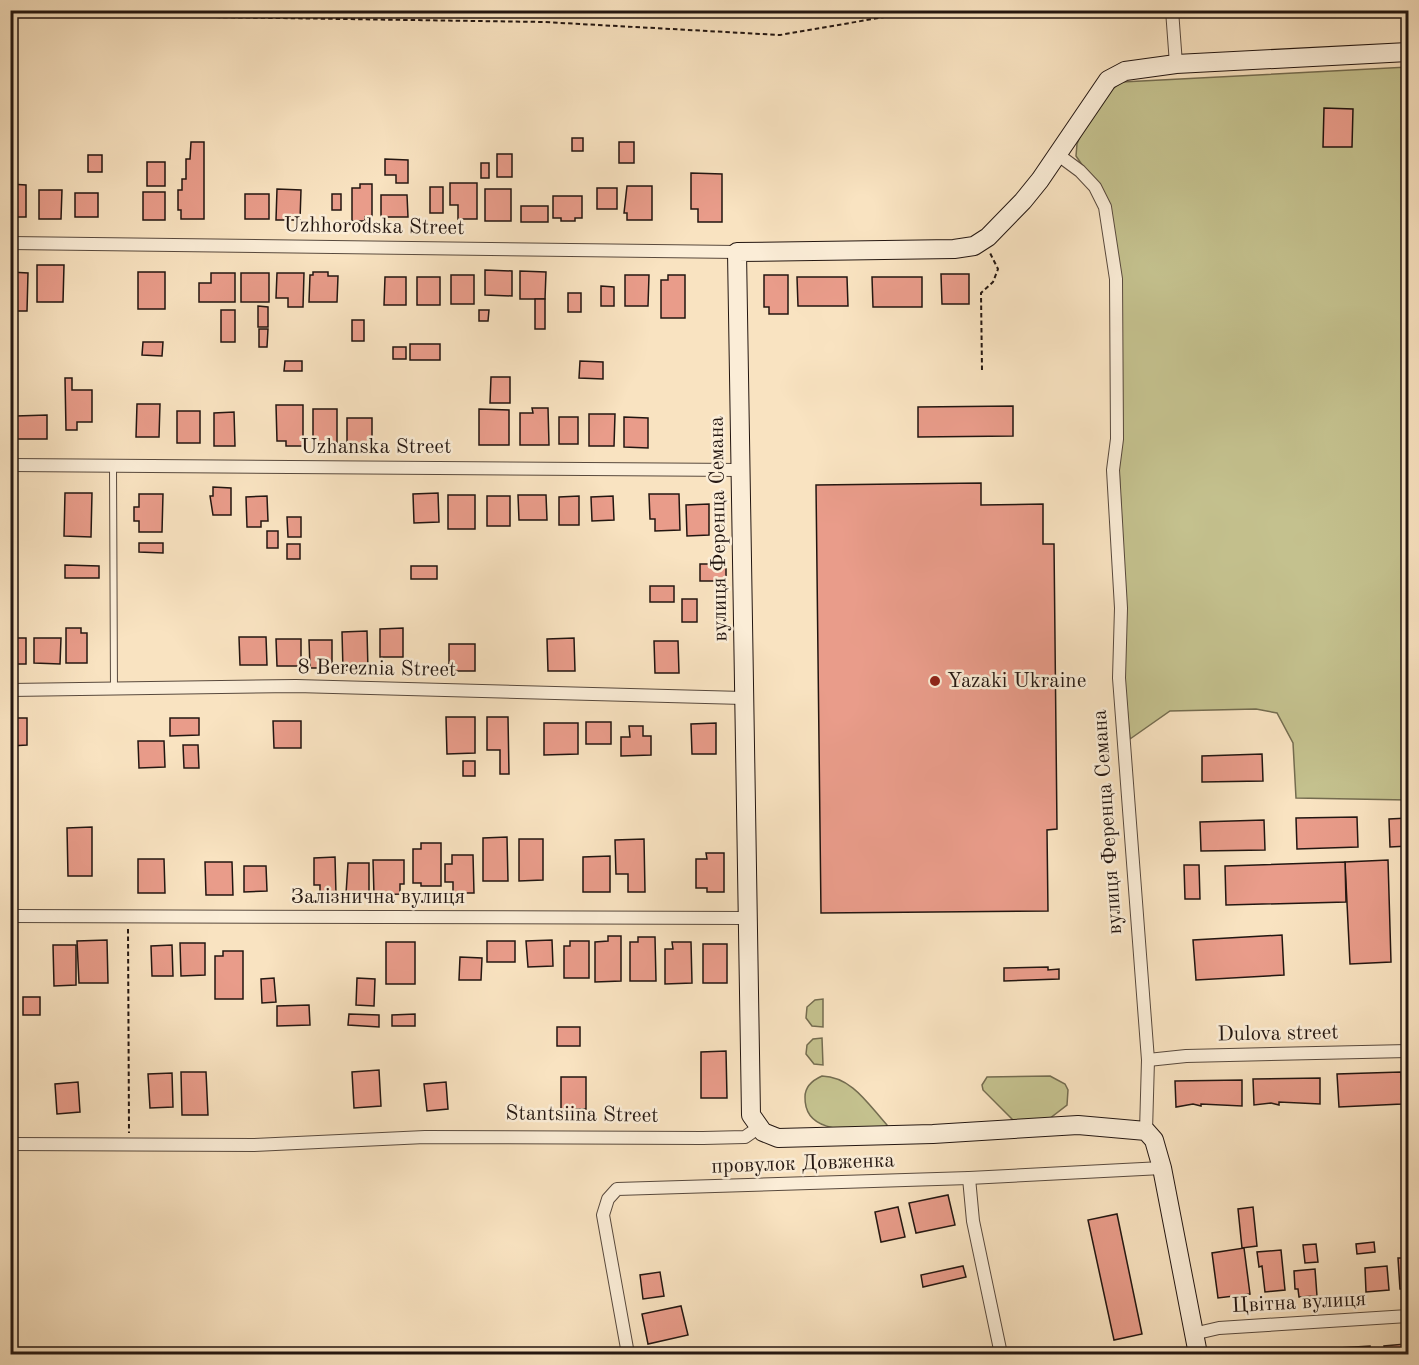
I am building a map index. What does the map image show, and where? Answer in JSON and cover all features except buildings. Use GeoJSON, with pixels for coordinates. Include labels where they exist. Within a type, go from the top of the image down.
{"type":"FeatureCollection","features":[{"type":"Feature","properties":{"kind":"street"},"geometry":{"type":"LineString","coordinates":[[1172,10],[1176,64]]}},
{"type":"Feature","properties":{"kind":"street"},"geometry":{"type":"LineString","coordinates":[[737,252],[954,249],[974,246],[988,237],[1023,201],[1108,80],[1125,71],[1176,64],[1408,52]]}},
{"type":"Feature","properties":{"kind":"street","name":"вулиця Ференца Семана"},"geometry":{"type":"LineString","coordinates":[[1058,154],[1080,171],[1095,187],[1105,207],[1116,279],[1117,439],[1113,470],[1121,608],[1119,678],[1148,1060],[1146,1131],[1154,1140],[1162,1168],[1198,1354]]}},
{"type":"Feature","properties":{"kind":"street","name":"Uzhhorodska Street"},"geometry":{"type":"LineString","coordinates":[[10,243],[737,252]]}},
{"type":"Feature","properties":{"kind":"street","name":"вулиця Ференца Семана"},"geometry":{"type":"LineString","coordinates":[[737,252],[742,470],[749,1105],[758,1128]]}},
{"type":"Feature","properties":{"kind":"street","name":"Uzhanska Street"},"geometry":{"type":"LineString","coordinates":[[10,465],[742,470]]}},
{"type":"Feature","properties":{"kind":"street","name":"8 Bereznia Street"},"geometry":{"type":"LineString","coordinates":[[10,690],[296,686],[743,698]]}},
{"type":"Feature","properties":{"kind":"street","name":"Залізнична вулиця"},"geometry":{"type":"LineString","coordinates":[[10,916],[746,918]]}},
{"type":"Feature","properties":{"kind":"street","name":"Dulova street"},"geometry":{"type":"LineString","coordinates":[[1148,1060],[1186,1056],[1408,1051]]}},
{"type":"Feature","properties":{"kind":"street"},"geometry":{"type":"LineString","coordinates":[[758,1128],[769,1136],[800,1138],[933,1134],[1078,1125],[1146,1131]]}},
{"type":"Feature","properties":{"kind":"street","name":"Stantsiina Street"},"geometry":{"type":"LineString","coordinates":[[10,1144],[129,1142],[254,1145],[425,1137],[703,1138],[745,1137],[758,1128]]}},
{"type":"Feature","properties":{"kind":"street","name":"провулок Довженка"},"geometry":{"type":"LineString","coordinates":[[628,1354],[603,1215],[608,1199],[617,1189],[969,1178],[1162,1168]]}},
{"type":"Feature","properties":{"kind":"street"},"geometry":{"type":"LineString","coordinates":[[969,1178],[973,1221],[1001,1354]]}},
{"type":"Feature","properties":{"kind":"street","name":"Цвітна вулиця"},"geometry":{"type":"LineString","coordinates":[[1193,1334],[1219,1328],[1408,1316]]}},
{"type":"Feature","properties":{"kind":"lane"},"geometry":{"type":"LineString","coordinates":[[114,466],[114,690]]}},
{"type":"Feature","properties":{"kind":"path"},"geometry":{"type":"LineString","coordinates":[[36,10],[75,15],[544,21],[780,35],[925,10]]}},
{"type":"Feature","properties":{"kind":"path"},"geometry":{"type":"LineString","coordinates":[[974,246],[991,254],[998,269],[993,282],[981,293],[982,370]]}},
{"type":"Feature","properties":{"kind":"path"},"geometry":{"type":"LineString","coordinates":[[127,917],[129,1142]]}},
{"type":"Feature","properties":{"kind":"shaded area"},"geometry":{"type":"Polygon","coordinates":[[[1408,67],[1408,800],[1296,798],[1293,743],[1277,713],[1256,709],[1170,711],[1130,739],[1124,677],[1126,606],[1119,470],[1121,279],[1109,204],[1076,156],[1077,144],[1085,124],[1107,93],[1122,82],[1408,67]]]}},
{"type":"Feature","properties":{"kind":"shaded area"},"geometry":{"type":"Polygon","coordinates":[[[823,999],[823,1027],[812,1026],[806,1018],[807,1007],[815,1000],[823,999]]]}},
{"type":"Feature","properties":{"kind":"shaded area"},"geometry":{"type":"Polygon","coordinates":[[[822,1038],[823,1065],[814,1064],[806,1054],[807,1045],[813,1039],[822,1038]]]}},
{"type":"Feature","properties":{"kind":"shaded area"},"geometry":{"type":"Polygon","coordinates":[[[822,1076],[851,1086],[887,1125],[887,1129],[835,1128],[813,1119],[807,1110],[805,1093],[810,1084],[822,1076]]]}},
{"type":"Feature","properties":{"kind":"shaded area"},"geometry":{"type":"Polygon","coordinates":[[[1050,1076],[1065,1084],[1068,1090],[1067,1105],[1045,1122],[1014,1121],[983,1090],[982,1085],[987,1077],[1050,1076]]]}},
{"type":"Feature","properties":{"kind":"place","name":"Yazaki Ukraine"},"geometry":{"type":"Point","coordinates":[935,681]}}]}
